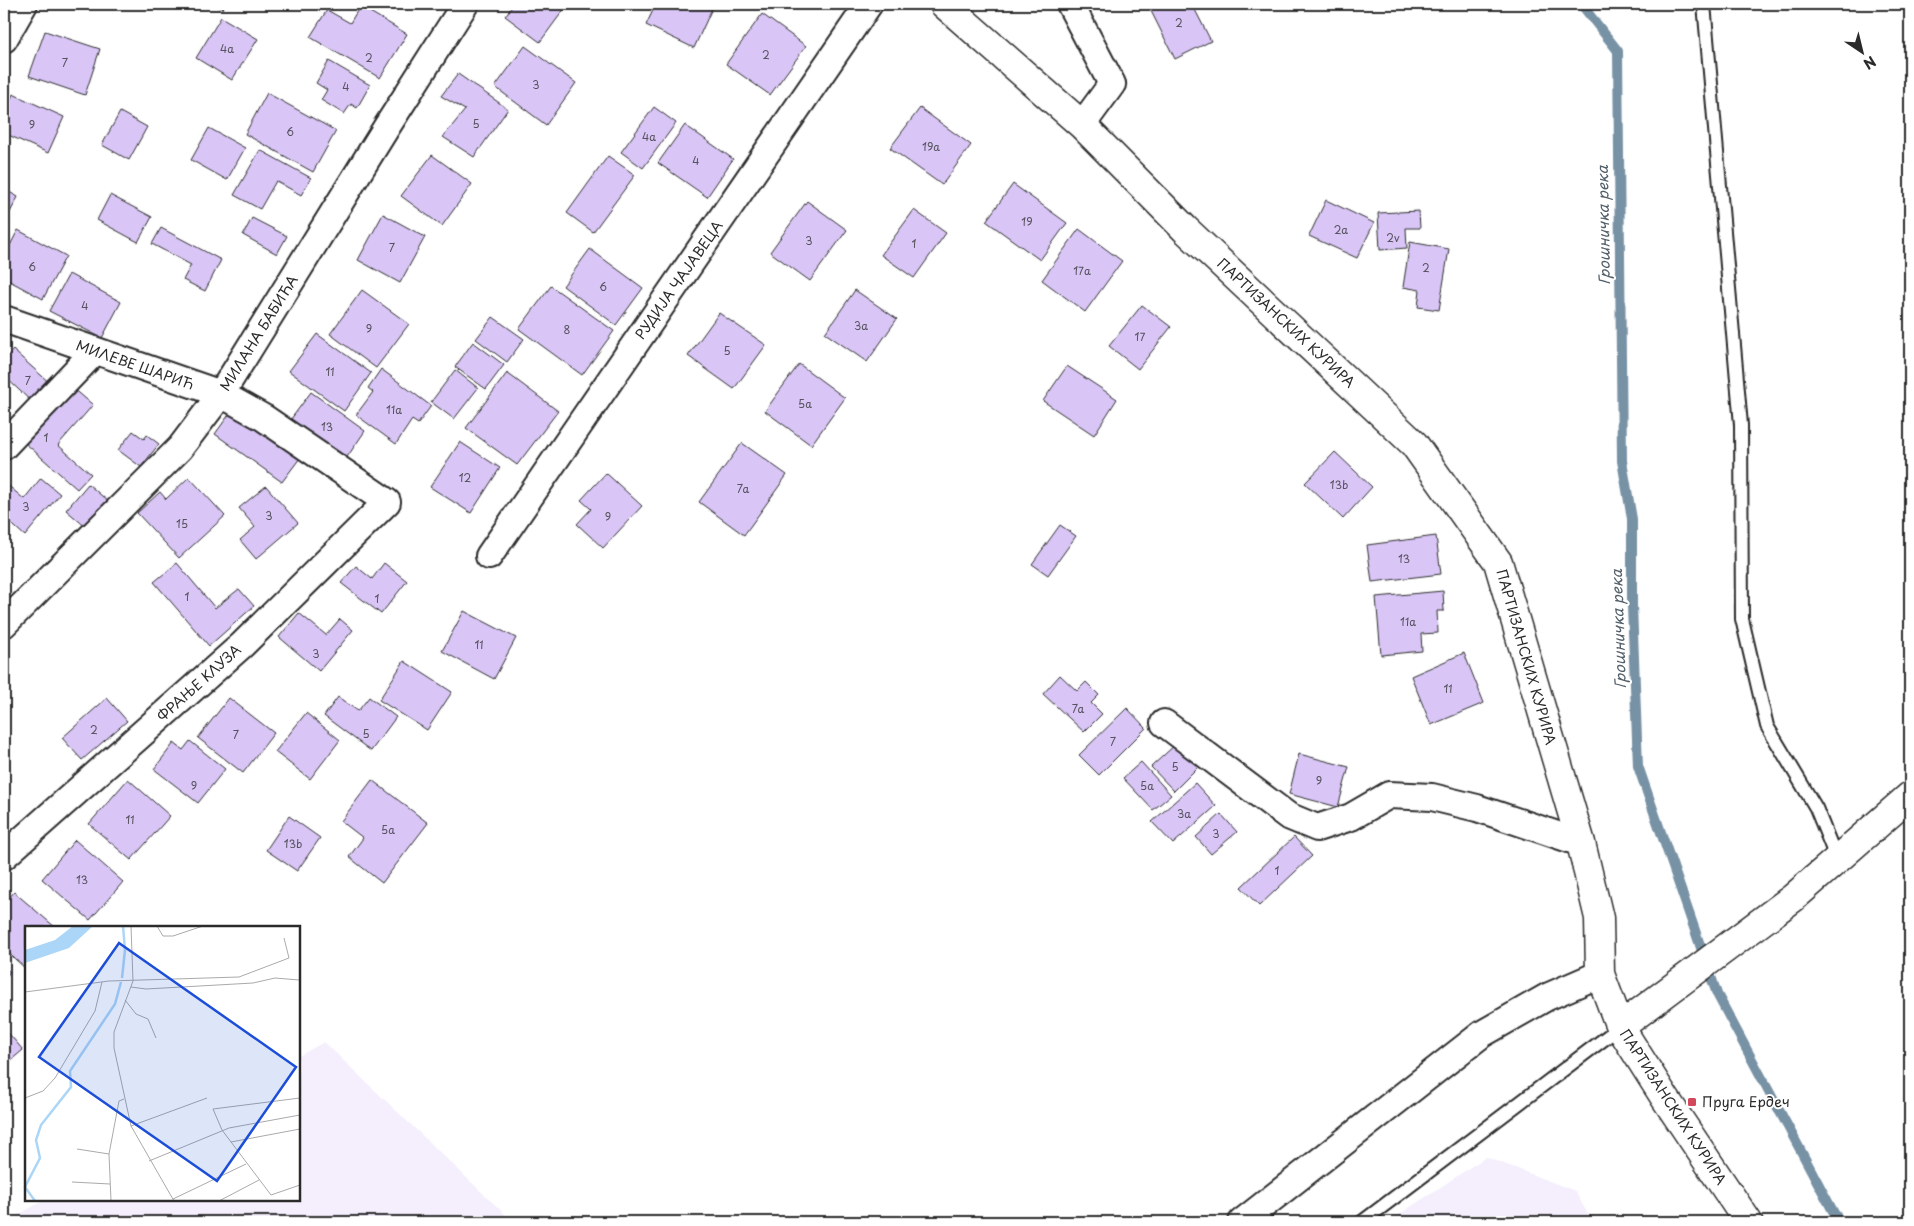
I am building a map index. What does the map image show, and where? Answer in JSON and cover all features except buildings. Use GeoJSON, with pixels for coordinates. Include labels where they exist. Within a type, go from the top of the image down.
{"type":"FeatureCollection","features":[{"type":"Feature","properties":{"kind":"street"},"geometry":{"type":"LineString","coordinates":[[4,39],[24,4]]}},
{"type":"Feature","properties":{"kind":"street","name":"МИЛАНА БАБИЋА"},"geometry":{"type":"LineString","coordinates":[[4,624],[180,448],[221,394],[386,128],[466,4]]}},
{"type":"Feature","properties":{"kind":"street","name":"РУДИЈА ЧАЈАВЕЦА"},"geometry":{"type":"LineString","coordinates":[[489,556],[869,4]]}},
{"type":"Feature","properties":{"kind":"street","name":"ПАРТИЗАНСКИХ КУРИРА"},"geometry":{"type":"LineString","coordinates":[[944,4],[1082,125],[1185,229],[1414,444],[1498,562],[1581,843],[1599,918],[1600,974],[1620,1027],[1748,1222]]}},
{"type":"Feature","properties":{"kind":"street"},"geometry":{"type":"LineString","coordinates":[[1070,4],[1112,84],[1082,125]]}},
{"type":"Feature","properties":{"kind":"street","name":"МИЛЕВЕ ШАРИЋ"},"geometry":{"type":"LineString","coordinates":[[4,319],[221,394],[264,418],[387,502]]}},
{"type":"Feature","properties":{"kind":"street"},"geometry":{"type":"LineString","coordinates":[[4,446],[94,351]]}},
{"type":"Feature","properties":{"kind":"street","name":"ФРАЊЕ КЛУЗА"},"geometry":{"type":"LineString","coordinates":[[4,856],[242,645],[387,502]]}},
{"type":"Feature","properties":{"kind":"street"},"geometry":{"type":"LineString","coordinates":[[1164,723],[1288,816],[1317,828],[1351,817],[1389,795],[1432,797],[1476,808],[1581,843]]}},
{"type":"Feature","properties":{"kind":"street"},"geometry":{"type":"LineString","coordinates":[[1620,1027],[1793,898],[1910,796]]}},
{"type":"Feature","properties":{"kind":"street"},"geometry":{"type":"LineString","coordinates":[[1242,1222],[1482,1034],[1547,997],[1600,974]]}},
{"type":"Feature","properties":{"kind":"lane"},"geometry":{"type":"LineString","coordinates":[[1704,4],[1740,425],[1742,619],[1767,726],[1816,808],[1837,860]]}},
{"type":"Feature","properties":{"kind":"lane"},"geometry":{"type":"LineString","coordinates":[[1362,1222],[1620,1027]]}},
{"type":"Feature","properties":{"kind":"shaded area"},"geometry":{"type":"Polygon","coordinates":[[[324,1042],[513,1222],[5,1222],[43,1201],[300,1201],[300,1055],[324,1042]]]}},
{"type":"Feature","properties":{"kind":"shaded area"},"geometry":{"type":"Polygon","coordinates":[[[1486,1157],[1575,1191],[1592,1222],[1388,1222],[1486,1157]]]}},
{"type":"Feature","properties":{"kind":"waterway","name":"Грошничка река"},"geometry":{"type":"LineString","coordinates":[[1581,4],[1618,51],[1622,461],[1632,519],[1632,605],[1638,766],[1717,994],[1834,1213],[1841,1222]]}},
{"type":"Feature","properties":{"kind":"place","name":"Пруга Ердеч"},"geometry":{"type":"Point","coordinates":[1692,1102]}}]}
